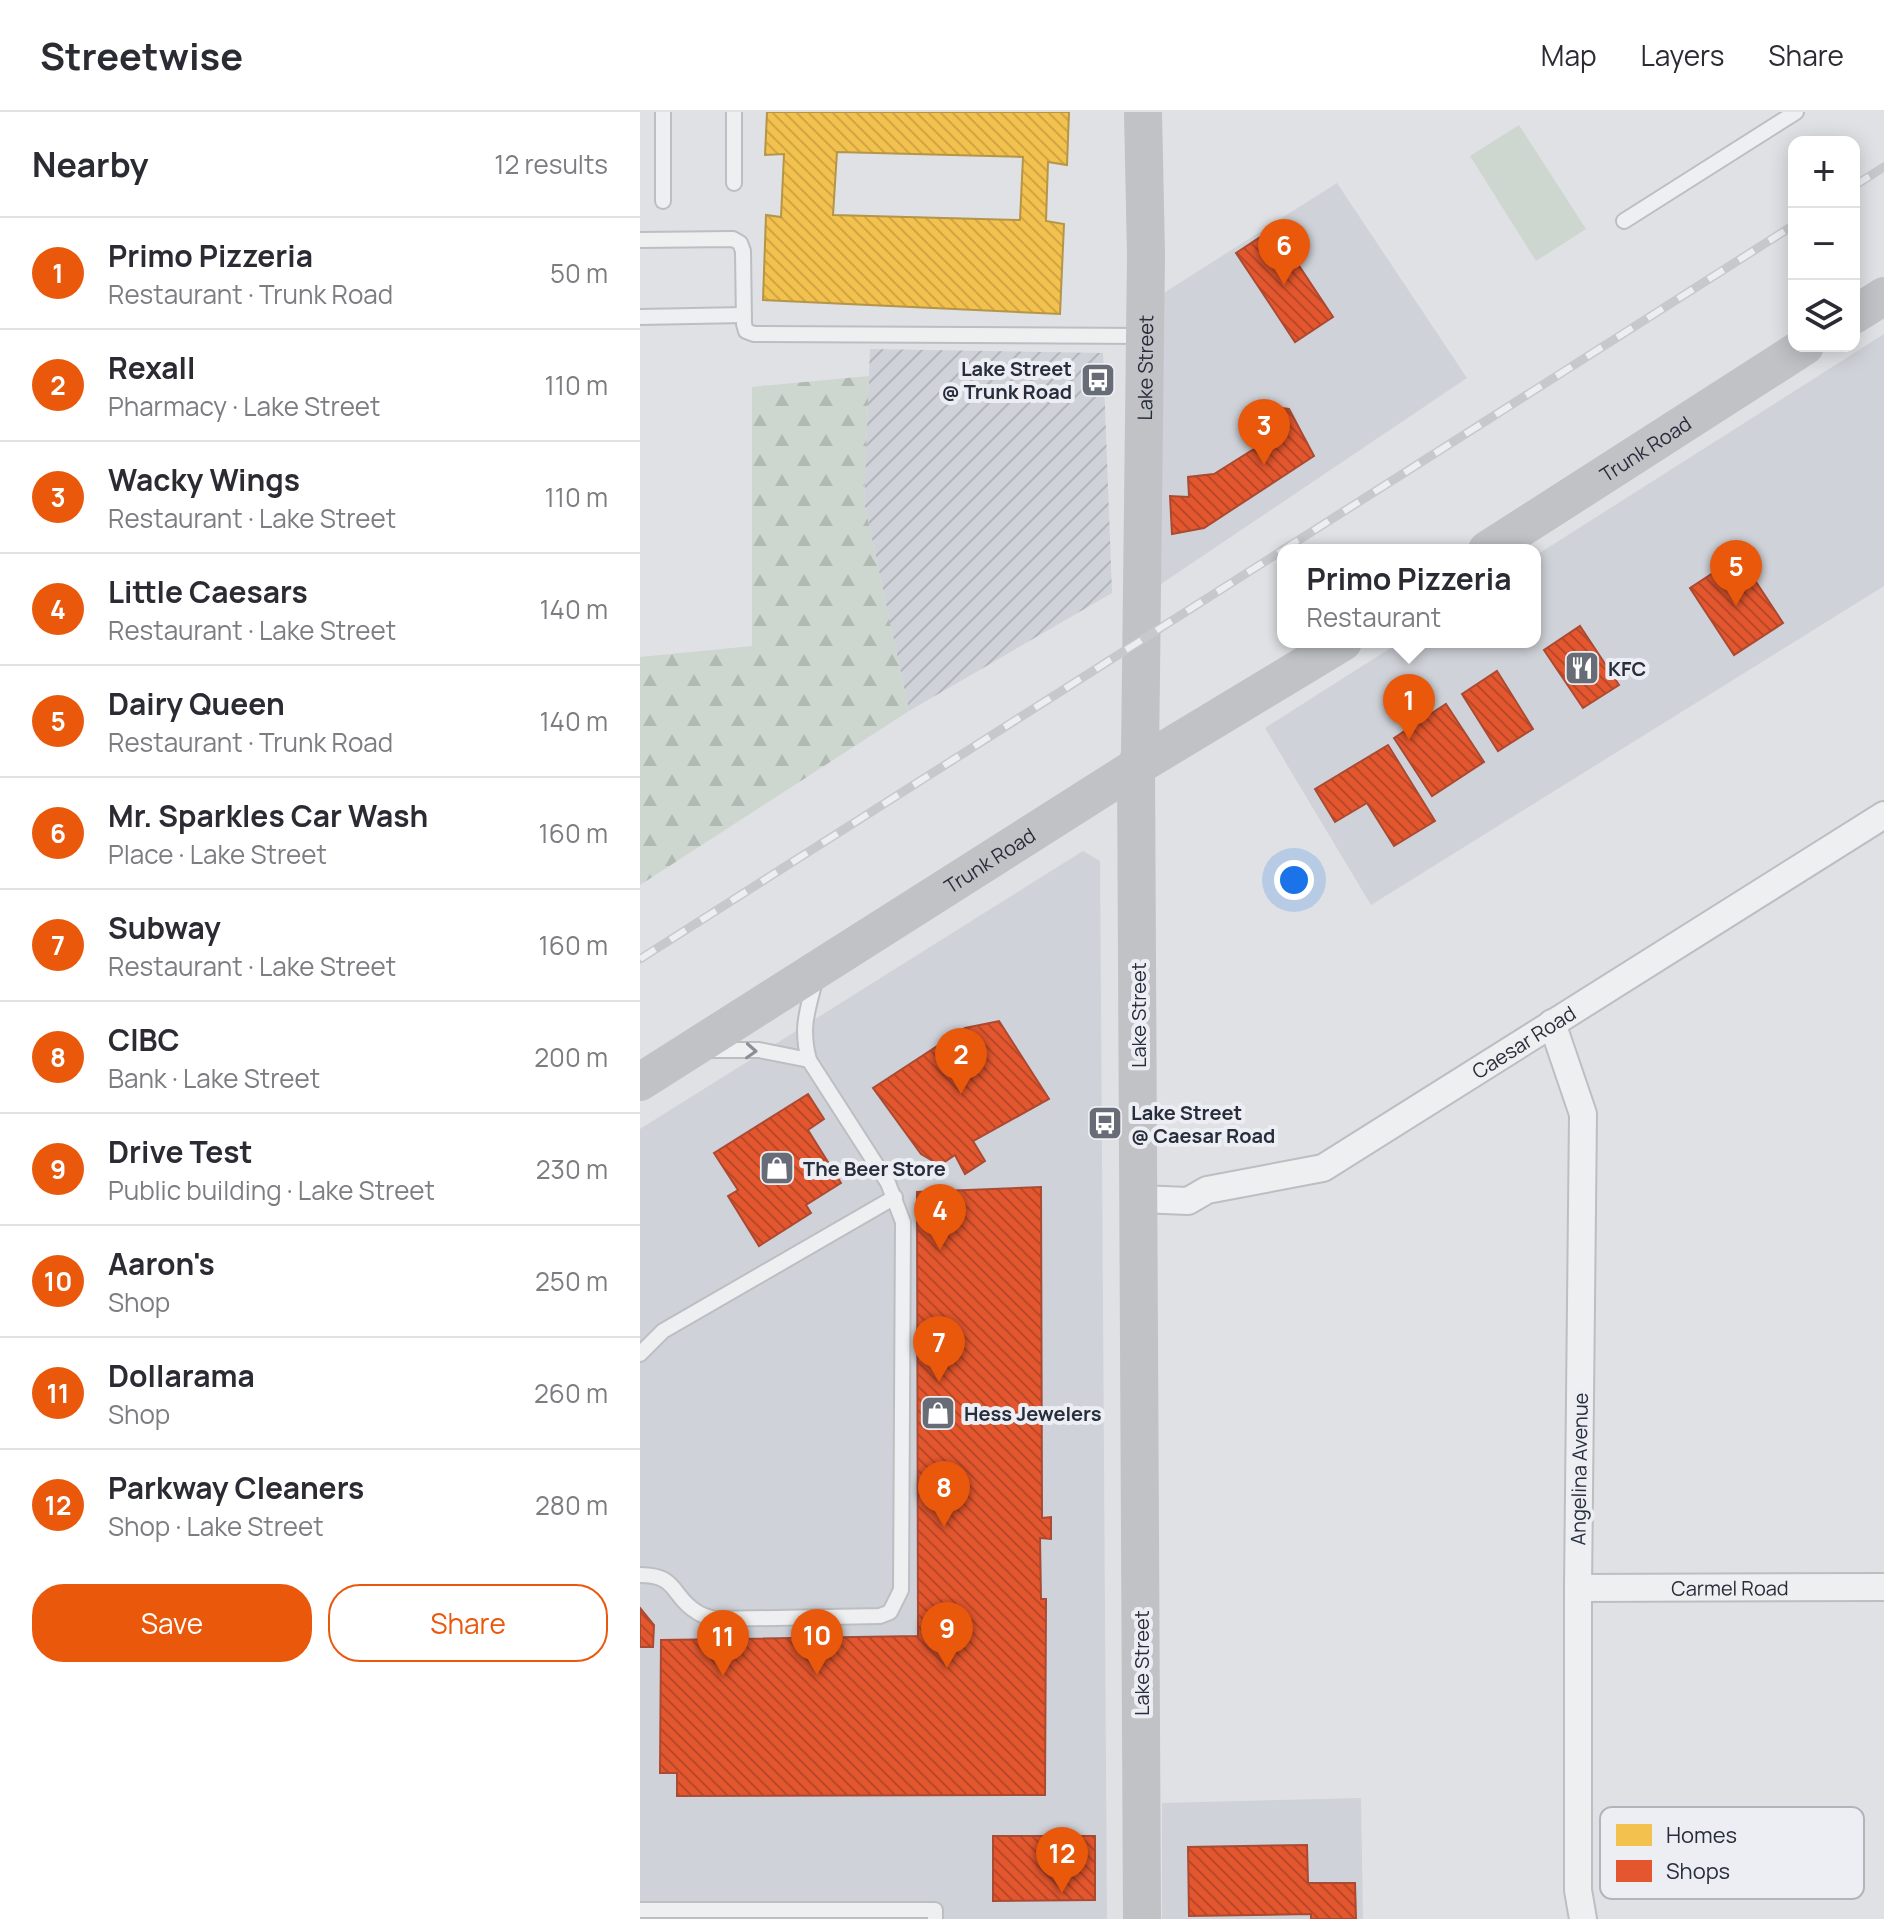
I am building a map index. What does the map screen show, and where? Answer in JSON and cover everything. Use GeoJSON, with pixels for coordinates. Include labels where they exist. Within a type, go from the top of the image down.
{"type":"FeatureCollection","features":[{"type":"Feature","properties":{"kind":"street","name":"Lake Street"},"geometry":{"type":"LineString","coordinates":[[1142,1919],[1136,767],[1140,755],[1143,112]]}},
{"type":"Feature","properties":{"kind":"street"},"geometry":{"type":"LineString","coordinates":[[1860,311],[1884,296]]}},
{"type":"Feature","properties":{"kind":"street","name":"Trunk Road"},"geometry":{"type":"LineString","coordinates":[[1496,544],[1796,352]]}},
{"type":"Feature","properties":{"kind":"street","name":"Trunk Road"},"geometry":{"type":"LineString","coordinates":[[640,1082],[1136,767],[1333,648]]}},
{"type":"Feature","properties":{"kind":"street","name":"Caesar Road"},"geometry":{"type":"LineString","coordinates":[[1139,1199],[1188,1201],[1207,1190],[1323,1168],[1884,815]]}},
{"type":"Feature","properties":{"kind":"street","name":"Angelina Avenue"},"geometry":{"type":"LineString","coordinates":[[1552,1023],[1583,1114],[1578,1588],[1578,1890],[1583,1919]]}},
{"type":"Feature","properties":{"kind":"street","name":"Carmel Road"},"geometry":{"type":"LineString","coordinates":[[1578,1588],[1884,1587]]}},
{"type":"Feature","properties":{"kind":"lane"},"geometry":{"type":"LineString","coordinates":[[663,112],[663,201]]}},
{"type":"Feature","properties":{"kind":"lane"},"geometry":{"type":"LineString","coordinates":[[734,112],[734,183]]}},
{"type":"Feature","properties":{"kind":"lane"},"geometry":{"type":"LineString","coordinates":[[1624,221],[1796,112]]}},
{"type":"Feature","properties":{"kind":"lane"},"geometry":{"type":"LineString","coordinates":[[640,240],[733,239],[740,243],[743,251],[746,331],[754,334],[1144,336]]}},
{"type":"Feature","properties":{"kind":"lane"},"geometry":{"type":"LineString","coordinates":[[640,317],[744,315]]}},
{"type":"Feature","properties":{"kind":"lane"},"geometry":{"type":"LineString","coordinates":[[640,1575],[660,1577],[671,1584],[698,1613],[715,1619],[880,1616],[890,1612],[901,1590],[903,1222],[895,1197],[809,1060],[804,1020],[818,969]]}},
{"type":"Feature","properties":{"kind":"lane"},"geometry":{"type":"LineString","coordinates":[[692,1049],[759,1050],[809,1060]]}},
{"type":"Feature","properties":{"kind":"lane"},"geometry":{"type":"LineString","coordinates":[[640,1354],[663,1331],[895,1197]]}},
{"type":"Feature","properties":{"kind":"lane"},"geometry":{"type":"LineString","coordinates":[[641,1913],[935,1910],[935,1919]]}},
{"type":"Feature","properties":{"kind":"shaded area"},"geometry":{"type":"Polygon","coordinates":[[[1337,183],[1467,378],[1161,584],[1159,296],[1337,183]]]}},
{"type":"Feature","properties":{"kind":"shaded area"},"geometry":{"type":"Polygon","coordinates":[[[1884,334],[1884,586],[1371,905],[1265,728],[1391,648],[1541,648],[1541,552],[1884,334]]]}},
{"type":"Feature","properties":{"kind":"shaded area"},"geometry":{"type":"Polygon","coordinates":[[[870,349],[1103,353],[1112,593],[909,711],[864,502],[870,349]]]}},
{"type":"Feature","properties":{"kind":"shaded area"},"geometry":{"type":"Polygon","coordinates":[[[1083,851],[1100,861],[1107,1919],[640,1919],[640,1129],[1083,851]]]}},
{"type":"Feature","properties":{"kind":"shaded area"},"geometry":{"type":"Polygon","coordinates":[[[1361,1798],[1363,1919],[1162,1919],[1162,1803],[1361,1798]]]}},
{"type":"Feature","properties":{"kind":"green space"},"geometry":{"type":"Polygon","coordinates":[[[1519,125],[1586,229],[1536,261],[1470,156],[1519,125]]]}},
{"type":"Feature","properties":{"kind":"green space"},"geometry":{"type":"Polygon","coordinates":[[[869,376],[864,502],[909,711],[640,885],[640,657],[752,646],[752,387],[869,376]]]}},
{"type":"Feature","properties":{"kind":"building: Homes"},"geometry":{"type":"Polygon","coordinates":[[[767,112],[1069,112],[1067,165],[1048,162],[1046,221],[1064,224],[1060,314],[763,300],[766,215],[781,217],[784,154],[765,155],[767,112]],[[837,152],[833,215],[1020,220],[1023,157],[837,152]]]}},
{"type":"Feature","properties":{"kind":"building: Shops"},"geometry":{"type":"Polygon","coordinates":[[[1274,228],[1333,317],[1295,342],[1236,253],[1274,228]]]}},
{"type":"Feature","properties":{"kind":"building: Shops"},"geometry":{"type":"Polygon","coordinates":[[[1274,407],[1289,409],[1314,456],[1204,528],[1172,534],[1170,496],[1189,497],[1188,477],[1214,474],[1257,447],[1245,423],[1274,407]]]}},
{"type":"Feature","properties":{"kind":"building: Shops"},"geometry":{"type":"Polygon","coordinates":[[[1739,556],[1783,623],[1734,655],[1690,588],[1739,556]]]}},
{"type":"Feature","properties":{"kind":"building: Shops","name":"KFC"},"geometry":{"type":"Polygon","coordinates":[[[1580,626],[1619,685],[1583,708],[1544,650],[1580,626]]]}},
{"type":"Feature","properties":{"kind":"building: Shops"},"geometry":{"type":"Polygon","coordinates":[[[1497,671],[1533,729],[1498,751],[1462,694],[1497,671]]]}},
{"type":"Feature","properties":{"kind":"building: Shops"},"geometry":{"type":"Polygon","coordinates":[[[1446,704],[1484,762],[1432,796],[1394,738],[1446,704]]]}},
{"type":"Feature","properties":{"kind":"building: Shops"},"geometry":{"type":"Polygon","coordinates":[[[1388,745],[1435,821],[1394,846],[1367,803],[1335,822],[1315,789],[1388,745]]]}},
{"type":"Feature","properties":{"kind":"building: Shops"},"geometry":{"type":"Polygon","coordinates":[[[999,1021],[1049,1099],[973,1141],[985,1161],[965,1174],[955,1155],[940,1165],[921,1154],[873,1088],[965,1028],[999,1021]]]}},
{"type":"Feature","properties":{"kind":"building: Shops","name":"The Beer Store"},"geometry":{"type":"Polygon","coordinates":[[[808,1094],[824,1119],[808,1130],[841,1183],[806,1205],[811,1213],[759,1246],[728,1196],[738,1190],[714,1153],[808,1094]]]}},
{"type":"Feature","properties":{"kind":"building: Shops"},"geometry":{"type":"Polygon","coordinates":[[[1041,1187],[1042,1518],[1051,1517],[1051,1539],[1040,1538],[1041,1599],[1046,1599],[1045,1795],[677,1796],[677,1773],[660,1773],[661,1640],[918,1636],[917,1192],[1041,1187]]]}},
{"type":"Feature","properties":{"kind":"building: Shops"},"geometry":{"type":"Polygon","coordinates":[[[640,1608],[654,1625],[653,1647],[640,1647],[640,1608]]]}},
{"type":"Feature","properties":{"kind":"building: Shops"},"geometry":{"type":"Polygon","coordinates":[[[993,1836],[1095,1836],[1095,1900],[993,1901],[993,1836]]]}},
{"type":"Feature","properties":{"kind":"building: Shops"},"geometry":{"type":"Polygon","coordinates":[[[1307,1845],[1308,1883],[1355,1883],[1356,1919],[1311,1919],[1311,1914],[1189,1916],[1188,1847],[1307,1845]]]}},
{"type":"Feature","properties":{"kind":"railway"},"geometry":{"type":"LineString","coordinates":[[1860,182],[1884,167]]}},
{"type":"Feature","properties":{"kind":"railway"},"geometry":{"type":"LineString","coordinates":[[1292,544],[1788,229]]}},
{"type":"Feature","properties":{"kind":"railway"},"geometry":{"type":"LineString","coordinates":[[640,959],[1277,554]]}},
{"type":"Feature","properties":{"kind":"place","name":"Mr. Sparkles Car Wash"},"geometry":{"type":"Point","coordinates":[1284,285]}},
{"type":"Feature","properties":{"kind":"place","name":"Lake Street @ Trunk Road"},"geometry":{"type":"Point","coordinates":[1098,380]}},
{"type":"Feature","properties":{"kind":"place","name":"Wacky Wings"},"geometry":{"type":"Point","coordinates":[1264,465]}},
{"type":"Feature","properties":{"kind":"place","name":"Dairy Queen"},"geometry":{"type":"Point","coordinates":[1736,606]}},
{"type":"Feature","properties":{"kind":"place","name":"KFC"},"geometry":{"type":"Point","coordinates":[1582,668]}},
{"type":"Feature","properties":{"kind":"place","name":"Primo Pizzeria"},"geometry":{"type":"Point","coordinates":[1409,740]}},
{"type":"Feature","properties":{"kind":"place","name":"Rexall"},"geometry":{"type":"Point","coordinates":[961,1094]}},
{"type":"Feature","properties":{"kind":"place","name":"Lake Street @ Caesar Road"},"geometry":{"type":"Point","coordinates":[1105,1123]}},
{"type":"Feature","properties":{"kind":"place","name":"The Beer Store"},"geometry":{"type":"Point","coordinates":[777,1168]}},
{"type":"Feature","properties":{"kind":"place","name":"Little Caesars"},"geometry":{"type":"Point","coordinates":[940,1250]}},
{"type":"Feature","properties":{"kind":"place","name":"Subway"},"geometry":{"type":"Point","coordinates":[939,1382]}},
{"type":"Feature","properties":{"kind":"place","name":"Hess Jewelers"},"geometry":{"type":"Point","coordinates":[938,1413]}},
{"type":"Feature","properties":{"kind":"place","name":"CIBC"},"geometry":{"type":"Point","coordinates":[944,1527]}},
{"type":"Feature","properties":{"kind":"place","name":"Drive Test"},"geometry":{"type":"Point","coordinates":[947,1668]}},
{"type":"Feature","properties":{"kind":"place","name":"Aaron's"},"geometry":{"type":"Point","coordinates":[817,1675]}},
{"type":"Feature","properties":{"kind":"place","name":"Dollarama"},"geometry":{"type":"Point","coordinates":[723,1676]}},
{"type":"Feature","properties":{"kind":"place","name":"Parkway Cleaners"},"geometry":{"type":"Point","coordinates":[1062,1893]}}]}
